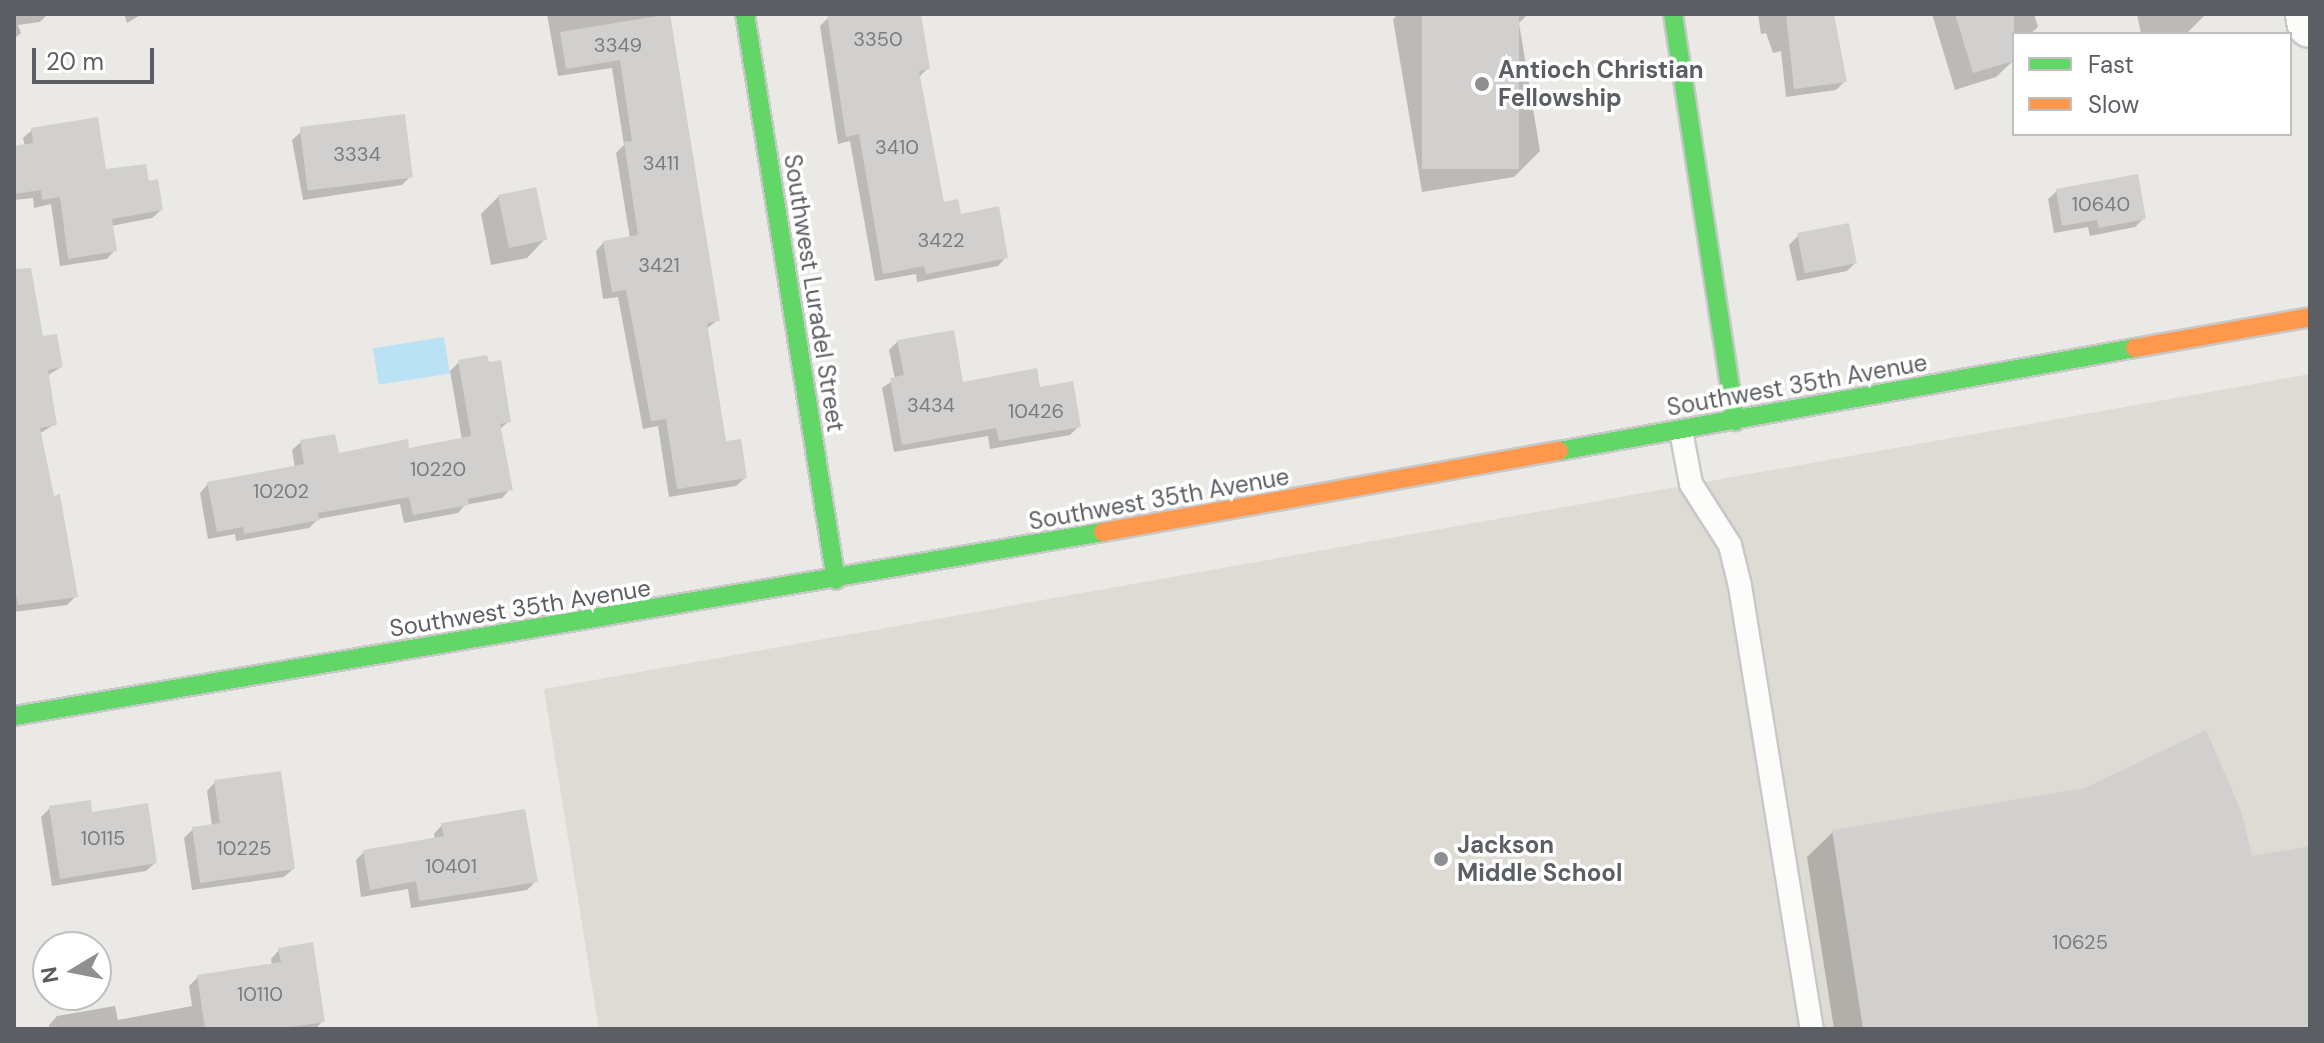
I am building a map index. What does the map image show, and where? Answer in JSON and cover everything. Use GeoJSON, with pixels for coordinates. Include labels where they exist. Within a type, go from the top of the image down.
{"type":"FeatureCollection","features":[{"type":"Feature","properties":{"kind":"street","name":"Southwest Luradel Street"},"geometry":{"type":"LineString","coordinates":[[745,14],[836,580]]}},
{"type":"Feature","properties":{"kind":"street"},"geometry":{"type":"LineString","coordinates":[[1673,14],[1735,421]]}},
{"type":"Feature","properties":{"kind":"street"},"geometry":{"type":"LineString","coordinates":[[2308,14],[2310,25]]}},
{"type":"Feature","properties":{"kind":"street","name":"Southwest 35th Avenue"},"geometry":{"type":"LineString","coordinates":[[14,716],[836,580],[2310,317]]}},
{"type":"Feature","properties":{"kind":"lane"},"geometry":{"type":"LineString","coordinates":[[1681,431],[1691,484],[1730,545],[1740,586],[1812,1029]]}},
{"type":"Feature","properties":{"kind":"shaded area","name":"Jackson Middle School"},"geometry":{"type":"Polygon","coordinates":[[[2310,374],[2310,1029],[599,1029],[544,689],[2310,374]]]}},
{"type":"Feature","properties":{"kind":"water"},"geometry":{"type":"Polygon","coordinates":[[[444,337],[450,374],[379,385],[373,348],[444,337]]]}},
{"type":"Feature","properties":{"kind":"building"},"geometry":{"type":"Polygon","coordinates":[[[670,14],[720,321],[707,323],[726,441],[741,439],[747,478],[677,489],[666,419],[651,421],[626,290],[612,292],[603,241],[638,235],[624,142],[632,141],[620,60],[566,69],[560,32],[670,14]]]}},
{"type":"Feature","properties":{"kind":"building"},"geometry":{"type":"Polygon","coordinates":[[[827,14],[921,14],[930,69],[919,71],[944,202],[958,199],[961,214],[999,206],[1008,258],[926,274],[924,266],[883,274],[859,134],[846,137],[827,14]]]}},
{"type":"Feature","properties":{"kind":"building","name":"Antioch Christian Fellowship"},"geometry":{"type":"Polygon","coordinates":[[[1422,14],[1519,14],[1519,169],[1422,169],[1422,14]]]}},
{"type":"Feature","properties":{"kind":"building"},"geometry":{"type":"Polygon","coordinates":[[[1786,14],[1834,14],[1847,82],[1794,89],[1786,14]]]}},
{"type":"Feature","properties":{"kind":"building"},"geometry":{"type":"Polygon","coordinates":[[[1955,14],[2014,14],[2012,62],[1973,73],[1955,14]]]}},
{"type":"Feature","properties":{"kind":"building"},"geometry":{"type":"Polygon","coordinates":[[[405,114],[413,178],[308,190],[300,127],[405,114]]]}},
{"type":"Feature","properties":{"kind":"building"},"geometry":{"type":"Polygon","coordinates":[[[98,117],[106,169],[146,164],[149,181],[158,179],[163,210],[112,219],[117,251],[68,259],[60,197],[42,200],[41,190],[14,194],[14,146],[33,143],[31,128],[98,117]]]}},
{"type":"Feature","properties":{"kind":"building"},"geometry":{"type":"Polygon","coordinates":[[[2138,174],[2146,219],[2099,228],[2097,220],[2062,226],[2056,189],[2138,174]]]}},
{"type":"Feature","properties":{"kind":"building"},"geometry":{"type":"Polygon","coordinates":[[[536,187],[547,240],[509,248],[498,195],[536,187]]]}},
{"type":"Feature","properties":{"kind":"building"},"geometry":{"type":"Polygon","coordinates":[[[1849,223],[1857,263],[1805,273],[1797,233],[1849,223]]]}},
{"type":"Feature","properties":{"kind":"building"},"geometry":{"type":"Polygon","coordinates":[[[31,268],[43,336],[57,334],[63,367],[48,370],[57,425],[40,428],[54,496],[60,494],[78,597],[18,605],[14,585],[14,269],[31,268]]]}},
{"type":"Feature","properties":{"kind":"building"},"geometry":{"type":"Polygon","coordinates":[[[954,330],[963,382],[1037,368],[1040,387],[1073,381],[1081,427],[999,441],[996,428],[902,445],[890,378],[904,375],[897,340],[954,330]]]}},
{"type":"Feature","properties":{"kind":"building"},"geometry":{"type":"Polygon","coordinates":[[[487,355],[489,362],[501,360],[511,422],[500,424],[513,490],[468,499],[469,505],[413,515],[409,497],[318,513],[320,520],[244,534],[243,527],[217,532],[207,482],[304,464],[300,440],[335,434],[339,453],[408,439],[409,448],[471,436],[458,360],[487,355]]]}},
{"type":"Feature","properties":{"kind":"building"},"geometry":{"type":"Polygon","coordinates":[[[2206,730],[2241,811],[2252,856],[2310,846],[2310,1029],[1863,1029],[1832,830],[2085,788],[2206,730]]]}},
{"type":"Feature","properties":{"kind":"building"},"geometry":{"type":"Polygon","coordinates":[[[281,771],[295,869],[200,883],[192,827],[220,823],[214,780],[281,771]]]}},
{"type":"Feature","properties":{"kind":"building"},"geometry":{"type":"Polygon","coordinates":[[[91,800],[92,812],[148,803],[157,863],[60,879],[49,806],[91,800]]]}},
{"type":"Feature","properties":{"kind":"building"},"geometry":{"type":"Polygon","coordinates":[[[525,809],[538,882],[419,901],[416,881],[370,890],[363,850],[444,836],[441,823],[525,809]]]}},
{"type":"Feature","properties":{"kind":"building"},"geometry":{"type":"Polygon","coordinates":[[[313,942],[325,1022],[277,1029],[205,1029],[197,975],[281,962],[278,948],[313,942]]]}},
{"type":"Feature","properties":{"kind":"traffic: fast"},"geometry":{"type":"LineString","coordinates":[[745,14],[836,580]]}},
{"type":"Feature","properties":{"kind":"traffic: fast"},"geometry":{"type":"LineString","coordinates":[[1673,14],[1735,421]]}},
{"type":"Feature","properties":{"kind":"traffic: fast"},"geometry":{"type":"LineString","coordinates":[[1559,451],[2135,348]]}},
{"type":"Feature","properties":{"kind":"traffic: fast"},"geometry":{"type":"LineString","coordinates":[[14,716],[1103,532]]}},
{"type":"Feature","properties":{"kind":"traffic: slow"},"geometry":{"type":"LineString","coordinates":[[2135,348],[2310,317]]}},
{"type":"Feature","properties":{"kind":"traffic: slow"},"geometry":{"type":"LineString","coordinates":[[1103,532],[1559,451]]}},
{"type":"Feature","properties":{"kind":"place","name":"Antioch Christian Fellowship"},"geometry":{"type":"Point","coordinates":[1482,84]}},
{"type":"Feature","properties":{"kind":"place","name":"Jackson Middle School"},"geometry":{"type":"Point","coordinates":[1441,859]}}]}
